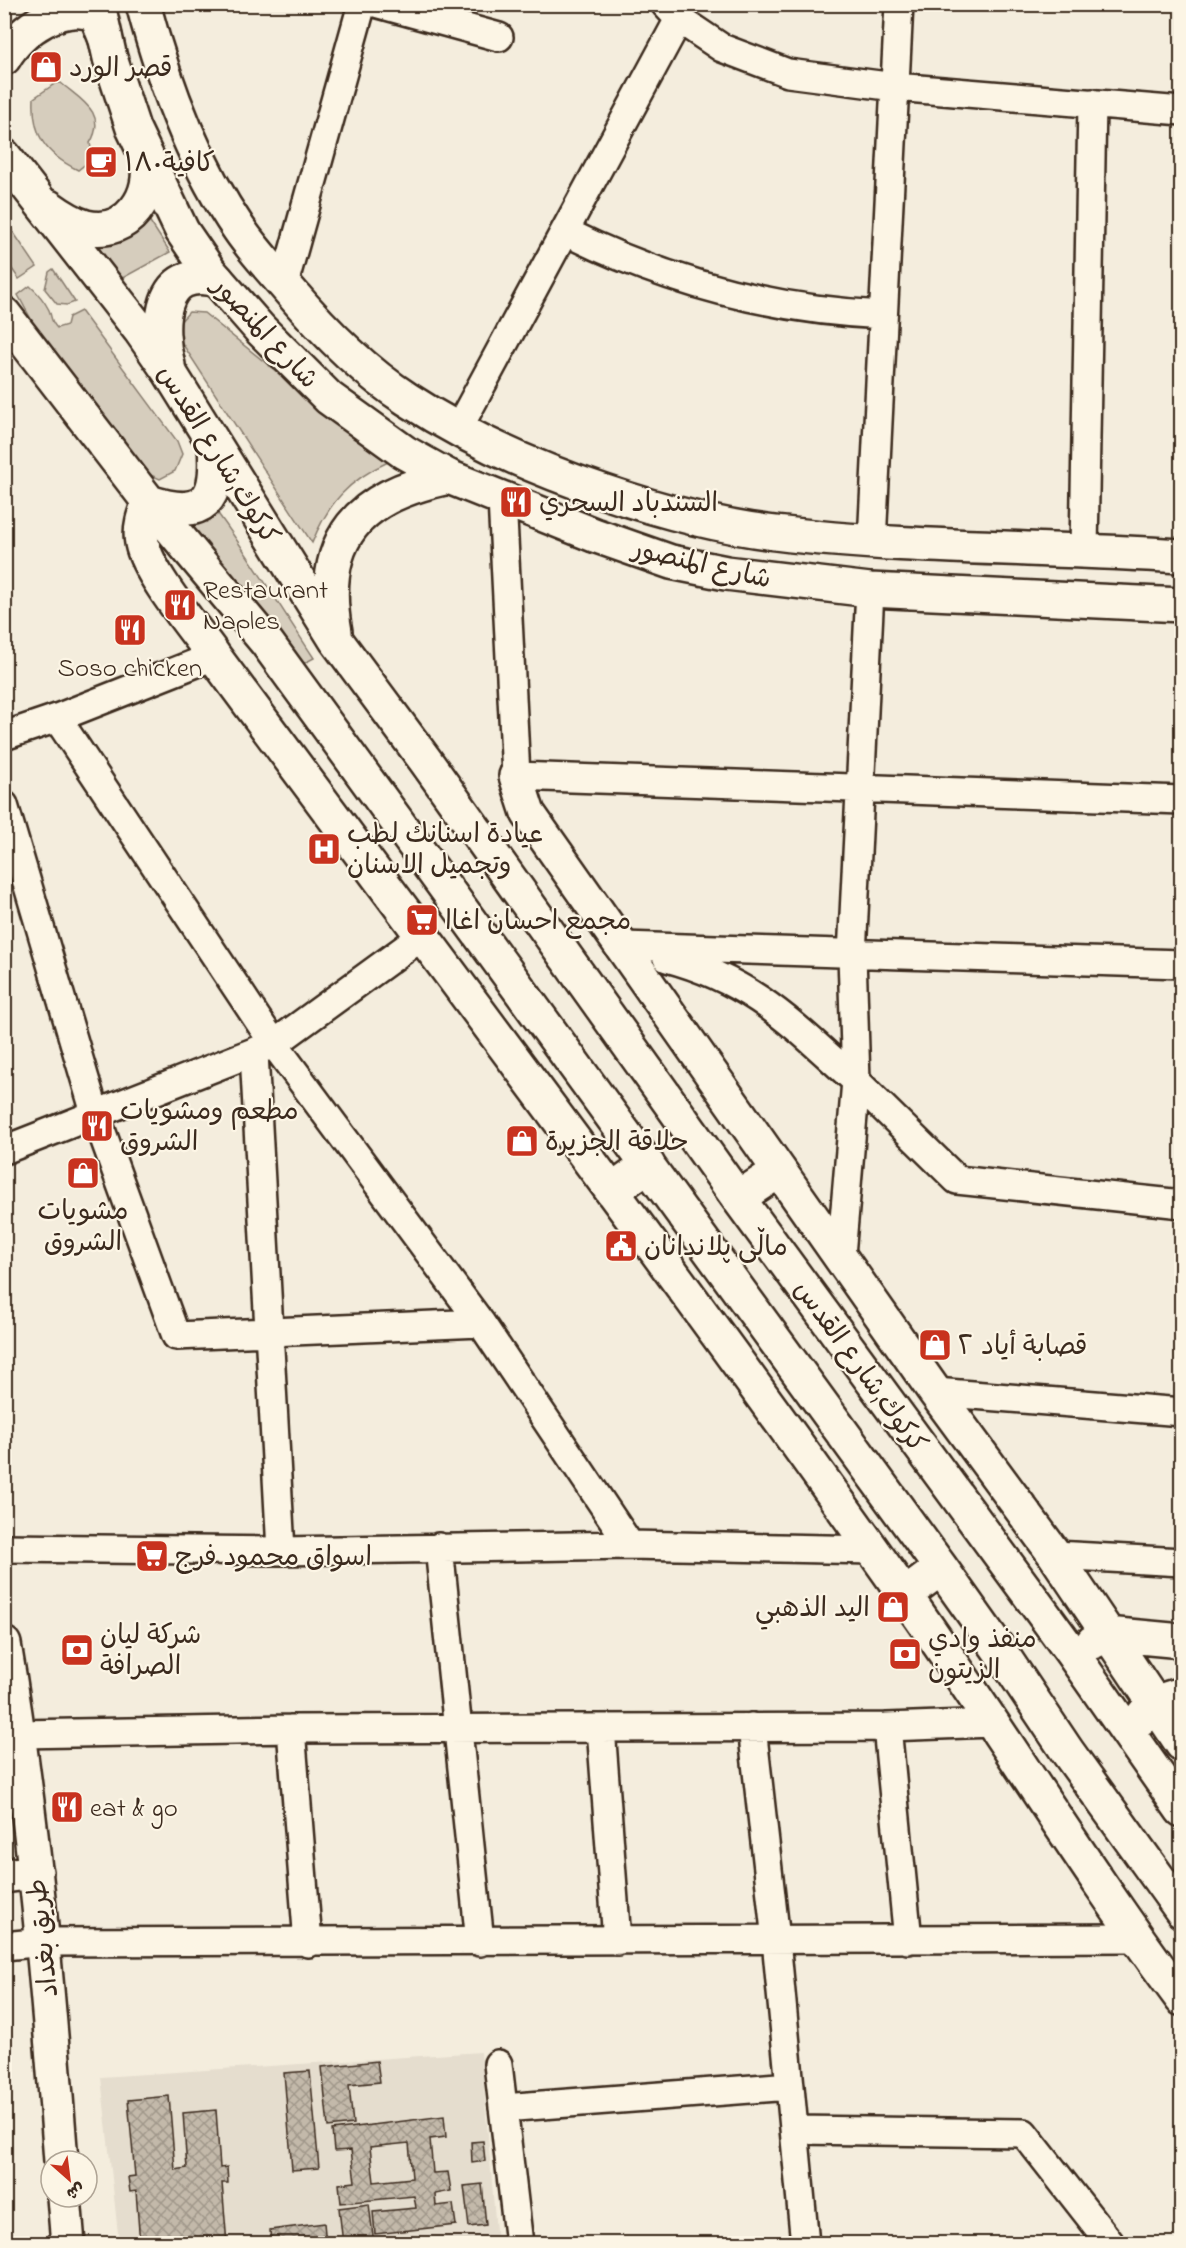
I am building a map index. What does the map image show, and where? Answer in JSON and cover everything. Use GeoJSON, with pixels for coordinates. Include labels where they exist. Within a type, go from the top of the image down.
{"type":"FeatureCollection","features":[{"type":"Feature","properties":{"kind":"street","name":"شارع المنصور"},"geometry":{"type":"LineString","coordinates":[[98,4],[105,37],[133,128],[182,231],[217,280],[260,329],[329,398],[404,452],[449,477],[671,562],[784,582],[870,590],[1182,605]]}},
{"type":"Feature","properties":{"kind":"street","name":"شارع المنصور"},"geometry":{"type":"LineString","coordinates":[[144,4],[156,54],[172,98],[204,168],[239,229],[317,324],[361,364],[405,398],[458,429],[565,479],[701,521],[773,533],[872,542],[1182,556]]}},
{"type":"Feature","properties":{"kind":"street"},"geometry":{"type":"LineString","coordinates":[[284,284],[362,4]]}},
{"type":"Feature","properties":{"kind":"street"},"geometry":{"type":"LineString","coordinates":[[380,4],[499,37]]}},
{"type":"Feature","properties":{"kind":"street"},"geometry":{"type":"LineString","coordinates":[[872,542],[899,4]]}},
{"type":"Feature","properties":{"kind":"street"},"geometry":{"type":"LineString","coordinates":[[4,58],[13,45],[28,33],[68,10],[84,10],[96,15],[105,37]]}},
{"type":"Feature","properties":{"kind":"street"},"geometry":{"type":"LineString","coordinates":[[458,429],[566,232],[672,11],[722,48],[780,71],[895,87],[1182,111]]}},
{"type":"Feature","properties":{"kind":"street"},"geometry":{"type":"LineString","coordinates":[[1084,550],[1092,104]]}},
{"type":"Feature","properties":{"kind":"street","name":"كركوك,شارع القدس"},"geometry":{"type":"LineString","coordinates":[[4,156],[170,373],[336,640],[425,759],[738,1198],[1072,1653],[1182,1810]]}},
{"type":"Feature","properties":{"kind":"street"},"geometry":{"type":"LineString","coordinates":[[40,202],[69,220],[87,227],[103,228],[119,222],[133,214],[143,201],[149,169],[146,158]]}},
{"type":"Feature","properties":{"kind":"street"},"geometry":{"type":"LineString","coordinates":[[566,232],[641,266],[720,292],[801,309],[884,315]]}},
{"type":"Feature","properties":{"kind":"street"},"geometry":{"type":"LineString","coordinates":[[170,373],[161,332],[162,317],[169,295],[183,283],[195,278],[217,280]]}},
{"type":"Feature","properties":{"kind":"street","name":"كركوك,شارع القدس"},"geometry":{"type":"LineString","coordinates":[[7,319],[149,502],[267,643],[941,1568],[1067,1751],[1182,1911]]}},
{"type":"Feature","properties":{"kind":"street"},"geometry":{"type":"LineString","coordinates":[[215,446],[217,478],[210,495],[201,504],[185,509],[168,508],[149,502],[141,528],[145,555],[214,656],[612,1191],[873,1550],[993,1723],[1136,1938],[1182,1999]]}},
{"type":"Feature","properties":{"kind":"street"},"geometry":{"type":"LineString","coordinates":[[336,640],[330,606],[331,585],[342,539],[355,521],[371,507],[405,488],[449,477]]}},
{"type":"Feature","properties":{"kind":"street"},"geometry":{"type":"LineString","coordinates":[[502,499],[516,776],[528,813],[779,1171],[841,1255],[935,1392],[1055,1555],[1107,1634],[1167,1699],[1182,1744]]}},
{"type":"Feature","properties":{"kind":"street"},"geometry":{"type":"LineString","coordinates":[[841,1255],[856,1081],[852,955],[870,590]]}},
{"type":"Feature","properties":{"kind":"street"},"geometry":{"type":"LineString","coordinates":[[4,736],[57,718],[214,656]]}},
{"type":"Feature","properties":{"kind":"street"},"geometry":{"type":"LineString","coordinates":[[57,718],[264,1049],[481,1323],[630,1545]]}},
{"type":"Feature","properties":{"kind":"street"},"geometry":{"type":"LineString","coordinates":[[516,776],[1182,800]]}},
{"type":"Feature","properties":{"kind":"street"},"geometry":{"type":"LineString","coordinates":[[4,805],[95,1113],[176,1336],[481,1323]]}},
{"type":"Feature","properties":{"kind":"street"},"geometry":{"type":"LineString","coordinates":[[4,1150],[264,1049],[421,937]]}},
{"type":"Feature","properties":{"kind":"street"},"geometry":{"type":"LineString","coordinates":[[623,946],[1182,964]]}},
{"type":"Feature","properties":{"kind":"street"},"geometry":{"type":"LineString","coordinates":[[623,946],[700,967],[741,986],[778,1011],[856,1081],[957,1180],[1182,1204]]}},
{"type":"Feature","properties":{"kind":"street"},"geometry":{"type":"LineString","coordinates":[[264,1049],[268,1331],[281,1551]]}},
{"type":"Feature","properties":{"kind":"street"},"geometry":{"type":"LineString","coordinates":[[612,1191],[648,1165]]}},
{"type":"Feature","properties":{"kind":"street"},"geometry":{"type":"LineString","coordinates":[[738,1198],[779,1171]]}},
{"type":"Feature","properties":{"kind":"street"},"geometry":{"type":"LineString","coordinates":[[935,1392],[1182,1412]]}},
{"type":"Feature","properties":{"kind":"street"},"geometry":{"type":"LineString","coordinates":[[4,1548],[281,1551],[630,1545],[873,1550]]}},
{"type":"Feature","properties":{"kind":"street"},"geometry":{"type":"LineString","coordinates":[[440,1547],[480,1942]]}},
{"type":"Feature","properties":{"kind":"street"},"geometry":{"type":"LineString","coordinates":[[1055,1555],[1182,1562]]}},
{"type":"Feature","properties":{"kind":"street"},"geometry":{"type":"LineString","coordinates":[[905,1595],[941,1568]]}},
{"type":"Feature","properties":{"kind":"street"},"geometry":{"type":"LineString","coordinates":[[1072,1653],[1107,1634],[1182,1641]]}},
{"type":"Feature","properties":{"kind":"street","name":"طريق بغداد"},"geometry":{"type":"LineString","coordinates":[[4,1644],[20,1734],[20,1874],[44,1942],[60,2149]]}},
{"type":"Feature","properties":{"kind":"street"},"geometry":{"type":"LineString","coordinates":[[1128,1734],[1167,1699]]}},
{"type":"Feature","properties":{"kind":"street"},"geometry":{"type":"LineString","coordinates":[[20,1734],[291,1729],[887,1727],[993,1723]]}},
{"type":"Feature","properties":{"kind":"street"},"geometry":{"type":"LineString","coordinates":[[752,1727],[777,1941],[805,2244]]}},
{"type":"Feature","properties":{"kind":"street"},"geometry":{"type":"LineString","coordinates":[[887,1727],[908,1940]]}},
{"type":"Feature","properties":{"kind":"street"},"geometry":{"type":"LineString","coordinates":[[601,1728],[617,1941]]}},
{"type":"Feature","properties":{"kind":"street"},"geometry":{"type":"LineString","coordinates":[[291,1729],[309,1943]]}},
{"type":"Feature","properties":{"kind":"street"},"geometry":{"type":"LineString","coordinates":[[4,1946],[44,1942],[309,1943],[1136,1938]]}},
{"type":"Feature","properties":{"kind":"street"},"geometry":{"type":"LineString","coordinates":[[498,2064],[519,2244]]}},
{"type":"Feature","properties":{"kind":"street"},"geometry":{"type":"LineString","coordinates":[[503,2108],[790,2086]]}},
{"type":"Feature","properties":{"kind":"street"},"geometry":{"type":"LineString","coordinates":[[795,2130],[1024,2133],[1111,2244]]}},
{"type":"Feature","properties":{"kind":"street"},"geometry":{"type":"LineString","coordinates":[[65,2209],[68,2244]]}},
{"type":"Feature","properties":{"kind":"shaded area"},"geometry":{"type":"Polygon","coordinates":[[[56,83],[61,83],[76,95],[94,115],[95,133],[90,143],[93,158],[78,170],[49,150],[38,133],[35,123],[34,98],[56,83]]]}},
{"type":"Feature","properties":{"kind":"shaded area"},"geometry":{"type":"Polygon","coordinates":[[[147,217],[170,252],[119,280],[98,246],[125,233],[147,217]]]}},
{"type":"Feature","properties":{"kind":"shaded area"},"geometry":{"type":"Polygon","coordinates":[[[5,220],[37,267],[19,279],[5,259],[5,220]]]}},
{"type":"Feature","properties":{"kind":"shaded area"},"geometry":{"type":"Polygon","coordinates":[[[53,269],[75,302],[67,305],[57,304],[45,289],[49,272],[53,269]]]}},
{"type":"Feature","properties":{"kind":"shaded area"},"geometry":{"type":"Polygon","coordinates":[[[30,286],[45,303],[57,328],[67,325],[69,317],[81,311],[177,441],[182,454],[175,471],[160,479],[141,471],[37,330],[18,295],[30,286]]]}},
{"type":"Feature","properties":{"kind":"shaded area"},"geometry":{"type":"Polygon","coordinates":[[[189,312],[204,313],[388,462],[362,477],[341,494],[325,516],[312,543],[180,340],[178,324],[189,312]]]}},
{"type":"Feature","properties":{"kind":"shaded area"},"geometry":{"type":"Polygon","coordinates":[[[210,503],[314,658],[297,667],[187,522],[210,503]]]}},
{"type":"Feature","properties":{"kind":"shaded area"},"geometry":{"type":"Polygon","coordinates":[[[481,2052],[497,2243],[119,2243],[101,2077],[481,2052]]]}},
{"type":"Feature","properties":{"kind":"building"},"geometry":{"type":"Polygon","coordinates":[[[377,2061],[380,2082],[349,2085],[353,2124],[328,2127],[322,2067],[377,2061]]]}},
{"type":"Feature","properties":{"kind":"building"},"geometry":{"type":"Polygon","coordinates":[[[310,2071],[319,2168],[292,2170],[284,2073],[310,2071]]]}},
{"type":"Feature","properties":{"kind":"building"},"geometry":{"type":"Polygon","coordinates":[[[169,2096],[175,2170],[187,2168],[183,2113],[216,2110],[220,2168],[227,2167],[228,2183],[222,2183],[227,2244],[140,2244],[136,2191],[130,2192],[128,2177],[135,2176],[128,2100],[169,2096]]]}},
{"type":"Feature","properties":{"kind":"building"},"geometry":{"type":"Polygon","coordinates":[[[444,2116],[446,2137],[430,2139],[433,2173],[448,2172],[451,2191],[435,2194],[436,2206],[453,2204],[456,2225],[375,2234],[373,2212],[416,2208],[414,2196],[341,2203],[339,2184],[355,2182],[351,2150],[334,2151],[332,2130],[444,2116]],[[409,2143],[370,2147],[374,2182],[412,2178],[409,2143]]]}},
{"type":"Feature","properties":{"kind":"building"},"geometry":{"type":"Polygon","coordinates":[[[483,2141],[485,2161],[472,2163],[471,2142],[483,2141]]]}},
{"type":"Feature","properties":{"kind":"building"},"geometry":{"type":"Polygon","coordinates":[[[482,2184],[486,2225],[469,2227],[464,2186],[482,2184]]]}},
{"type":"Feature","properties":{"kind":"building"},"geometry":{"type":"Polygon","coordinates":[[[369,2204],[374,2244],[343,2244],[339,2208],[369,2204]]]}},
{"type":"Feature","properties":{"kind":"building"},"geometry":{"type":"Polygon","coordinates":[[[324,2223],[326,2244],[271,2244],[270,2230],[324,2223]]]}},
{"type":"Feature","properties":{"kind":"place","name":"قصر الورد"},"geometry":{"type":"Point","coordinates":[46,67]}},
{"type":"Feature","properties":{"kind":"place","name":"كافية١٨٠"},"geometry":{"type":"Point","coordinates":[101,162]}},
{"type":"Feature","properties":{"kind":"place","name":"السندباد السحري"},"geometry":{"type":"Point","coordinates":[516,502]}},
{"type":"Feature","properties":{"kind":"place","name":"Restaurant Naples"},"geometry":{"type":"Point","coordinates":[180,605]}},
{"type":"Feature","properties":{"kind":"place","name":"Soso chicken"},"geometry":{"type":"Point","coordinates":[130,630]}},
{"type":"Feature","properties":{"kind":"place","name":"عيادة اسنانك لطب وتجميل الاسنان"},"geometry":{"type":"Point","coordinates":[324,849]}},
{"type":"Feature","properties":{"kind":"place","name":"مجمع احسان اغاا"},"geometry":{"type":"Point","coordinates":[422,920]}},
{"type":"Feature","properties":{"kind":"place","name":"مطعم ومشويات الشروق"},"geometry":{"type":"Point","coordinates":[97,1126]}},
{"type":"Feature","properties":{"kind":"place","name":"حلاقة الجزيرة"},"geometry":{"type":"Point","coordinates":[522,1141]}},
{"type":"Feature","properties":{"kind":"place","name":"مشويات الشروق"},"geometry":{"type":"Point","coordinates":[83,1173]}},
{"type":"Feature","properties":{"kind":"place","name":"ماڵی پلاندانان"},"geometry":{"type":"Point","coordinates":[621,1246]}},
{"type":"Feature","properties":{"kind":"place","name":"قصابة أياد ٢"},"geometry":{"type":"Point","coordinates":[935,1345]}},
{"type":"Feature","properties":{"kind":"place","name":"اسواق محمود فرج"},"geometry":{"type":"Point","coordinates":[152,1556]}},
{"type":"Feature","properties":{"kind":"place","name":"اليد الذهبي"},"geometry":{"type":"Point","coordinates":[893,1607]}},
{"type":"Feature","properties":{"kind":"place","name":"شركة ليان الصرافة"},"geometry":{"type":"Point","coordinates":[77,1650]}},
{"type":"Feature","properties":{"kind":"place","name":"منفذ وادي الزيتون"},"geometry":{"type":"Point","coordinates":[905,1654]}},
{"type":"Feature","properties":{"kind":"place","name":"eat & go"},"geometry":{"type":"Point","coordinates":[67,1807]}}]}
